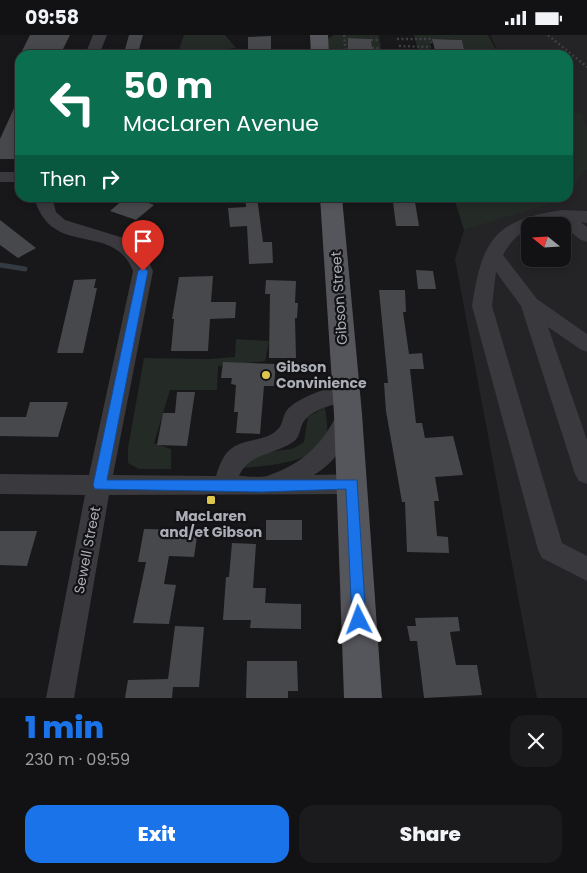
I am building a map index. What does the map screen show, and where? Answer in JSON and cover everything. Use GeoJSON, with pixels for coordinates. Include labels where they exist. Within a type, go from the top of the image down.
{"type":"FeatureCollection","features":[{"type":"Feature","properties":{"kind":"main road"},"geometry":{"type":"LineString","coordinates":[[319,35],[320,50]]}},
{"type":"Feature","properties":{"kind":"main road","name":"Gibson Street"},"geometry":{"type":"LineString","coordinates":[[331,202],[347,404],[363,698]]}},
{"type":"Feature","properties":{"kind":"street"},"geometry":{"type":"LineString","coordinates":[[94,50],[100,35]]}},
{"type":"Feature","properties":{"kind":"street"},"geometry":{"type":"LineString","coordinates":[[0,177],[15,177]]}},
{"type":"Feature","properties":{"kind":"street","name":"Sewell Street"},"geometry":{"type":"LineString","coordinates":[[43,202],[48,214],[63,227],[128,245],[136,252],[141,261],[143,271],[60,698]]}},
{"type":"Feature","properties":{"kind":"street"},"geometry":{"type":"LineString","coordinates":[[562,216],[587,236]]}},
{"type":"Feature","properties":{"kind":"street"},"geometry":{"type":"LineString","coordinates":[[587,217],[562,216],[524,222],[507,236],[488,267],[482,306],[551,550],[587,569]]}},
{"type":"Feature","properties":{"kind":"street"},"geometry":{"type":"LineString","coordinates":[[494,257],[530,305],[587,345]]}},
{"type":"Feature","properties":{"kind":"street"},"geometry":{"type":"LineString","coordinates":[[530,305],[587,474]]}},
{"type":"Feature","properties":{"kind":"street"},"geometry":{"type":"LineString","coordinates":[[223,486],[234,460],[248,449],[270,444],[288,434],[295,416],[313,403],[347,404],[336,441],[320,459],[300,471],[262,486]]}},
{"type":"Feature","properties":{"kind":"street"},"geometry":{"type":"LineString","coordinates":[[0,484],[223,486],[352,484]]}},
{"type":"Feature","properties":{"kind":"path"},"geometry":{"type":"LineString","coordinates":[[344,35],[347,50]]}},
{"type":"Feature","properties":{"kind":"path"},"geometry":{"type":"LineString","coordinates":[[548,35],[566,50]]}},
{"type":"Feature","properties":{"kind":"path"},"geometry":{"type":"LineString","coordinates":[[397,39],[430,39],[431,43]]}},
{"type":"Feature","properties":{"kind":"path"},"geometry":{"type":"LineString","coordinates":[[371,40],[380,40]]}},
{"type":"Feature","properties":{"kind":"path"},"geometry":{"type":"LineString","coordinates":[[399,46],[431,47]]}},
{"type":"Feature","properties":{"kind":"path"},"geometry":{"type":"LineString","coordinates":[[372,48],[381,48]]}},
{"type":"Feature","properties":{"kind":"path"},"geometry":{"type":"LineString","coordinates":[[573,56],[587,67]]}},
{"type":"Feature","properties":{"kind":"shaded area"},"geometry":{"type":"Polygon","coordinates":[[[184,35],[225,35],[236,48],[221,50],[179,50],[184,35]]]}},
{"type":"Feature","properties":{"kind":"shaded area"},"geometry":{"type":"Polygon","coordinates":[[[334,35],[379,35],[381,50],[372,50],[371,39],[348,38],[349,50],[328,50],[327,39],[334,35]]]}},
{"type":"Feature","properties":{"kind":"shaded area"},"geometry":{"type":"Polygon","coordinates":[[[414,35],[488,35],[496,50],[464,50],[462,40],[433,39],[433,43],[430,43],[431,50],[418,50],[414,35]]]}},
{"type":"Feature","properties":{"kind":"shaded area"},"geometry":{"type":"Polygon","coordinates":[[[490,35],[587,35],[587,698],[537,698],[455,259],[464,230],[506,202],[573,202],[573,50],[498,50],[490,35]]]}},
{"type":"Feature","properties":{"kind":"shaded area"},"geometry":{"type":"Polygon","coordinates":[[[573,112],[581,113],[587,129],[587,169],[573,185],[573,112]]]}},
{"type":"Feature","properties":{"kind":"shaded area"},"geometry":{"type":"Polygon","coordinates":[[[456,202],[555,202],[464,230],[456,202]]]}},
{"type":"Feature","properties":{"kind":"shaded area"},"geometry":{"type":"Polygon","coordinates":[[[236,339],[269,341],[265,361],[218,366],[217,390],[170,390],[154,443],[171,449],[171,469],[139,469],[128,463],[128,448],[144,358],[208,359],[235,357],[236,339]]]}},
{"type":"Feature","properties":{"kind":"shaded area"},"geometry":{"type":"Polygon","coordinates":[[[325,407],[327,434],[323,444],[315,451],[291,461],[242,468],[258,453],[292,449],[304,442],[308,417],[325,407]]]}},
{"type":"Feature","properties":{"kind":"building"},"geometry":{"type":"Polygon","coordinates":[[[30,35],[70,35],[62,50],[22,50],[30,35]]]}},
{"type":"Feature","properties":{"kind":"building"},"geometry":{"type":"Polygon","coordinates":[[[129,35],[143,35],[139,50],[125,50],[129,35]]]}},
{"type":"Feature","properties":{"kind":"building"},"geometry":{"type":"Polygon","coordinates":[[[271,36],[271,50],[248,50],[248,37],[271,36]]]}},
{"type":"Feature","properties":{"kind":"building"},"geometry":{"type":"Polygon","coordinates":[[[348,38],[371,39],[372,50],[348,50],[348,38]]]}},
{"type":"Feature","properties":{"kind":"building"},"geometry":{"type":"Polygon","coordinates":[[[432,39],[462,40],[464,50],[435,50],[432,39]]]}},
{"type":"Feature","properties":{"kind":"building"},"geometry":{"type":"Polygon","coordinates":[[[15,106],[14,159],[0,159],[0,139],[15,106]]]}},
{"type":"Feature","properties":{"kind":"building"},"geometry":{"type":"Polygon","coordinates":[[[120,202],[146,202],[154,205],[136,220],[110,211],[120,202]]]}},
{"type":"Feature","properties":{"kind":"building"},"geometry":{"type":"Polygon","coordinates":[[[246,202],[258,202],[263,242],[272,242],[273,263],[249,264],[247,226],[230,227],[228,208],[246,207],[246,202]]]}},
{"type":"Feature","properties":{"kind":"building"},"geometry":{"type":"Polygon","coordinates":[[[393,202],[415,202],[419,226],[396,226],[393,202]]]}},
{"type":"Feature","properties":{"kind":"building"},"geometry":{"type":"Polygon","coordinates":[[[0,220],[36,248],[18,258],[0,245],[0,220]]]}},
{"type":"Feature","properties":{"kind":"building"},"geometry":{"type":"Polygon","coordinates":[[[416,270],[433,271],[436,289],[418,289],[416,270]]]}},
{"type":"Feature","properties":{"kind":"building"},"geometry":{"type":"Polygon","coordinates":[[[213,276],[211,302],[236,302],[235,318],[210,319],[208,351],[171,351],[174,319],[172,319],[179,277],[213,276]]]}},
{"type":"Feature","properties":{"kind":"building"},"geometry":{"type":"Polygon","coordinates":[[[96,279],[94,288],[97,288],[83,353],[57,353],[74,280],[96,279]]]}},
{"type":"Feature","properties":{"kind":"building"},"geometry":{"type":"Polygon","coordinates":[[[266,280],[296,281],[295,303],[298,303],[297,318],[295,318],[296,358],[269,358],[270,294],[265,294],[266,280]]]}},
{"type":"Feature","properties":{"kind":"building"},"geometry":{"type":"Polygon","coordinates":[[[379,290],[405,290],[406,312],[403,312],[409,354],[422,353],[424,369],[410,369],[416,423],[422,423],[425,438],[453,436],[463,475],[435,477],[439,501],[434,501],[437,536],[448,537],[449,553],[407,552],[405,502],[402,502],[386,411],[384,383],[388,383],[379,290]]]}},
{"type":"Feature","properties":{"kind":"building"},"geometry":{"type":"Polygon","coordinates":[[[223,362],[276,364],[274,386],[264,386],[260,434],[236,433],[238,412],[234,412],[236,385],[231,384],[232,378],[221,378],[223,362]]]}},
{"type":"Feature","properties":{"kind":"building"},"geometry":{"type":"Polygon","coordinates":[[[177,392],[195,392],[187,446],[157,445],[163,413],[175,413],[177,392]]]}},
{"type":"Feature","properties":{"kind":"building"},"geometry":{"type":"Polygon","coordinates":[[[30,402],[68,402],[58,437],[0,436],[0,417],[26,417],[30,402]]]}},
{"type":"Feature","properties":{"kind":"building"},"geometry":{"type":"Polygon","coordinates":[[[266,520],[302,520],[302,540],[266,540],[266,520]]]}},
{"type":"Feature","properties":{"kind":"building"},"geometry":{"type":"Polygon","coordinates":[[[144,529],[198,530],[194,557],[169,556],[164,584],[176,585],[169,624],[133,623],[146,562],[138,562],[144,529]]]}},
{"type":"Feature","properties":{"kind":"building"},"geometry":{"type":"Polygon","coordinates":[[[0,531],[37,531],[27,566],[0,565],[0,531]]]}},
{"type":"Feature","properties":{"kind":"building"},"geometry":{"type":"Polygon","coordinates":[[[232,543],[256,544],[253,588],[266,588],[265,603],[301,604],[301,629],[250,628],[251,620],[223,620],[226,577],[229,577],[232,543]]]}},
{"type":"Feature","properties":{"kind":"building"},"geometry":{"type":"Polygon","coordinates":[[[458,617],[460,631],[450,632],[456,665],[477,665],[482,695],[424,698],[417,641],[410,641],[407,626],[416,626],[415,618],[458,617]]]}},
{"type":"Feature","properties":{"kind":"building"},"geometry":{"type":"Polygon","coordinates":[[[175,626],[204,627],[199,687],[173,687],[172,698],[125,698],[128,680],[168,679],[175,626]]]}},
{"type":"Feature","properties":{"kind":"building"},"geometry":{"type":"Polygon","coordinates":[[[247,661],[297,661],[298,691],[288,691],[288,698],[246,698],[247,661]]]}},
{"type":"Feature","properties":{"kind":"waterway"},"geometry":{"type":"LineString","coordinates":[[0,265],[25,269]]}},
{"type":"Feature","properties":{"kind":"place","name":"Gibson Convinience"},"geometry":{"type":"Point","coordinates":[266,375]}},
{"type":"Feature","properties":{"kind":"place","name":"MacLaren and/et Gibson"},"geometry":{"type":"Point","coordinates":[211,500]}},
{"type":"Feature","properties":{"kind":"route"},"geometry":{"type":"LineString","coordinates":[[143,271],[100,485],[262,486],[352,484],[359,620]]}}]}
